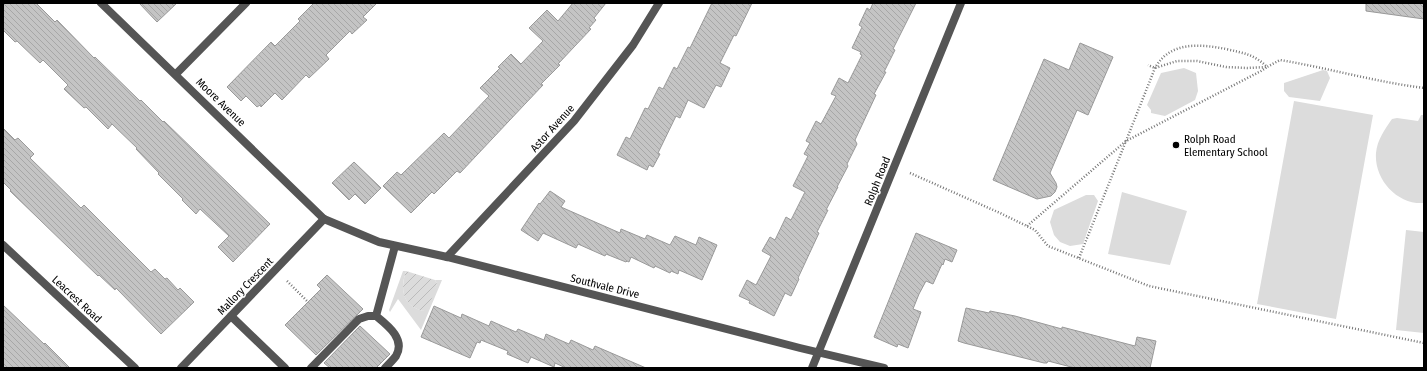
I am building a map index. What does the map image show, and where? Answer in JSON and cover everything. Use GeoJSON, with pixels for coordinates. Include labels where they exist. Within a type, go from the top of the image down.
{"type":"FeatureCollection","features":[{"type":"Feature","properties":{"kind":"street","name":"Moore Avenue"},"geometry":{"type":"LineString","coordinates":[[102,3],[324,219]]}},
{"type":"Feature","properties":{"kind":"street"},"geometry":{"type":"LineString","coordinates":[[176,74],[246,3]]}},
{"type":"Feature","properties":{"kind":"street","name":"Astor Avenue"},"geometry":{"type":"LineString","coordinates":[[447,257],[574,121],[633,45],[659,3]]}},
{"type":"Feature","properties":{"kind":"street","name":"Rolph Road"},"geometry":{"type":"LineString","coordinates":[[812,368],[961,3]]}},
{"type":"Feature","properties":{"kind":"street","name":"Southvale Drive"},"geometry":{"type":"LineString","coordinates":[[324,219],[379,242],[447,257],[884,368]]}},
{"type":"Feature","properties":{"kind":"street","name":"Mallory Crescent"},"geometry":{"type":"LineString","coordinates":[[181,368],[324,219]]}},
{"type":"Feature","properties":{"kind":"street","name":"Leacrest Road"},"geometry":{"type":"LineString","coordinates":[[3,245],[135,368]]}},
{"type":"Feature","properties":{"kind":"street"},"geometry":{"type":"LineString","coordinates":[[376,316],[395,246]]}},
{"type":"Feature","properties":{"kind":"street"},"geometry":{"type":"LineString","coordinates":[[231,316],[285,368]]}},
{"type":"Feature","properties":{"kind":"street"},"geometry":{"type":"LineString","coordinates":[[311,368],[359,319],[368,316],[376,316],[395,333],[398,344],[397,354],[385,368]]}},
{"type":"Feature","properties":{"kind":"path"},"geometry":{"type":"LineString","coordinates":[[1078,258],[1158,62],[1170,52],[1185,47],[1201,45],[1248,54],[1259,59],[1267,67]]}},
{"type":"Feature","properties":{"kind":"path"},"geometry":{"type":"LineString","coordinates":[[1148,65],[1155,68],[1177,61],[1197,60],[1226,67],[1267,67]]}},
{"type":"Feature","properties":{"kind":"path"},"geometry":{"type":"LineString","coordinates":[[1027,226],[1126,142],[1261,72],[1280,60],[1331,69],[1404,86],[1424,88]]}},
{"type":"Feature","properties":{"kind":"path"},"geometry":{"type":"LineString","coordinates":[[910,173],[1035,230],[1048,246],[1149,286],[1424,343]]}},
{"type":"Feature","properties":{"kind":"path"},"geometry":{"type":"LineString","coordinates":[[287,281],[308,302]]}},
{"type":"Feature","properties":{"kind":"shaded area"},"geometry":{"type":"Polygon","coordinates":[[[1184,68],[1196,73],[1198,91],[1195,100],[1165,116],[1151,113],[1151,110],[1147,105],[1161,73],[1184,68]]]}},
{"type":"Feature","properties":{"kind":"shaded area"},"geometry":{"type":"Polygon","coordinates":[[[1323,70],[1327,71],[1330,78],[1320,101],[1289,97],[1284,91],[1284,83],[1323,70]]]}},
{"type":"Feature","properties":{"kind":"shaded area"},"geometry":{"type":"Polygon","coordinates":[[[1294,101],[1373,115],[1336,319],[1257,304],[1294,101]]]}},
{"type":"Feature","properties":{"kind":"shaded area"},"geometry":{"type":"Polygon","coordinates":[[[1421,115],[1424,115],[1424,203],[1405,200],[1396,195],[1383,181],[1376,163],[1376,153],[1380,139],[1392,119],[1397,118],[1418,121],[1421,115]]]}},
{"type":"Feature","properties":{"kind":"shaded area"},"geometry":{"type":"Polygon","coordinates":[[[1122,192],[1187,211],[1170,265],[1108,254],[1122,192]]]}},
{"type":"Feature","properties":{"kind":"shaded area"},"geometry":{"type":"Polygon","coordinates":[[[1086,195],[1094,195],[1098,201],[1083,244],[1070,246],[1060,242],[1054,235],[1050,222],[1054,210],[1086,195]]]}},
{"type":"Feature","properties":{"kind":"shaded area"},"geometry":{"type":"Polygon","coordinates":[[[1406,230],[1424,232],[1424,333],[1396,330],[1406,230]]]}},
{"type":"Feature","properties":{"kind":"shaded area"},"geometry":{"type":"Polygon","coordinates":[[[403,271],[406,271],[403,284],[404,296],[416,309],[423,311],[437,284],[435,280],[442,280],[421,330],[398,299],[390,312],[389,310],[403,271]]]}},
{"type":"Feature","properties":{"kind":"shaded area"},"geometry":{"type":"Polygon","coordinates":[[[406,271],[435,280],[437,284],[429,306],[423,311],[416,309],[404,296],[403,284],[406,271]]]}},
{"type":"Feature","properties":{"kind":"building"},"geometry":{"type":"Polygon","coordinates":[[[3,3],[36,3],[55,22],[57,20],[94,58],[95,57],[163,122],[164,121],[270,224],[233,262],[218,247],[229,236],[200,209],[196,214],[158,174],[159,173],[136,149],[137,148],[112,124],[108,129],[86,107],[84,108],[64,89],[68,85],[43,60],[40,63],[3,30],[3,3]]]}},
{"type":"Feature","properties":{"kind":"building"},"geometry":{"type":"Polygon","coordinates":[[[139,3],[177,3],[157,22],[139,3]]]}},
{"type":"Feature","properties":{"kind":"building"},"geometry":{"type":"Polygon","coordinates":[[[314,3],[377,3],[363,17],[367,20],[352,34],[350,31],[326,55],[329,59],[309,78],[306,75],[282,100],[275,93],[261,107],[260,105],[257,107],[246,96],[241,101],[227,87],[271,42],[275,46],[300,21],[298,19],[314,3]]]}},
{"type":"Feature","properties":{"kind":"building"},"geometry":{"type":"Polygon","coordinates":[[[573,3],[606,3],[594,18],[596,20],[589,28],[591,29],[558,64],[560,65],[541,84],[543,85],[460,173],[457,171],[434,194],[432,192],[411,213],[383,186],[397,172],[401,175],[444,133],[449,138],[489,96],[480,88],[500,68],[498,67],[511,54],[521,64],[543,41],[529,28],[547,10],[558,21],[573,3]]]}},
{"type":"Feature","properties":{"kind":"building"},"geometry":{"type":"Polygon","coordinates":[[[712,3],[752,3],[736,36],[734,35],[720,63],[730,68],[721,87],[716,85],[704,108],[688,100],[680,118],[676,116],[653,167],[649,165],[647,170],[617,155],[626,137],[630,139],[645,108],[648,109],[659,87],[663,89],[674,67],[677,69],[688,47],[690,48],[712,3]]]}},
{"type":"Feature","properties":{"kind":"building"},"geometry":{"type":"Polygon","coordinates":[[[873,3],[916,3],[893,49],[895,50],[884,72],[886,72],[874,94],[876,95],[855,140],[857,144],[847,164],[848,166],[826,210],[828,210],[817,232],[819,233],[798,278],[799,279],[791,296],[785,293],[774,316],[739,296],[747,280],[756,285],[771,256],[762,251],[770,237],[775,240],[786,217],[791,220],[805,192],[793,186],[808,156],[804,154],[810,143],[806,141],[816,121],[821,124],[836,96],[831,94],[839,78],[848,83],[862,55],[860,54],[861,52],[852,48],[862,27],[859,25],[867,8],[870,10],[873,3]]]}},
{"type":"Feature","properties":{"kind":"building"},"geometry":{"type":"Polygon","coordinates":[[[1366,3],[1424,3],[1424,19],[1366,11],[1366,3]]]}},
{"type":"Feature","properties":{"kind":"building"},"geometry":{"type":"Polygon","coordinates":[[[1080,43],[1113,57],[1088,115],[1077,110],[1050,173],[1056,183],[1057,187],[1055,192],[1051,196],[1037,199],[993,180],[1044,59],[1069,70],[1080,43]]]}},
{"type":"Feature","properties":{"kind":"building"},"geometry":{"type":"Polygon","coordinates":[[[3,128],[15,140],[18,138],[34,154],[30,158],[81,208],[84,205],[151,272],[155,269],[165,279],[167,278],[178,290],[180,288],[194,302],[161,334],[116,288],[115,290],[99,275],[98,276],[10,191],[11,190],[3,182],[3,128]]]}},
{"type":"Feature","properties":{"kind":"building"},"geometry":{"type":"Polygon","coordinates":[[[354,162],[381,188],[365,204],[355,194],[349,200],[332,183],[354,162]]]}},
{"type":"Feature","properties":{"kind":"building"},"geometry":{"type":"Polygon","coordinates":[[[550,191],[565,201],[561,207],[620,233],[621,229],[645,239],[647,235],[670,245],[675,236],[696,245],[699,237],[717,245],[702,280],[679,270],[678,274],[671,271],[670,273],[655,266],[654,268],[631,257],[629,262],[626,262],[606,254],[605,256],[578,244],[576,248],[543,233],[538,241],[521,230],[539,203],[540,204],[550,191]]]}},
{"type":"Feature","properties":{"kind":"building"},"geometry":{"type":"Polygon","coordinates":[[[916,233],[957,250],[952,262],[945,259],[933,284],[926,281],[913,309],[921,312],[908,348],[898,344],[897,347],[874,337],[916,233]]]}},
{"type":"Feature","properties":{"kind":"building"},"geometry":{"type":"Polygon","coordinates":[[[327,275],[363,309],[316,355],[285,325],[321,289],[317,285],[327,275]]]}},
{"type":"Feature","properties":{"kind":"building"},"geometry":{"type":"Polygon","coordinates":[[[3,305],[44,344],[45,343],[70,368],[3,368],[3,305]]]}},
{"type":"Feature","properties":{"kind":"building"},"geometry":{"type":"Polygon","coordinates":[[[434,306],[461,318],[462,314],[489,326],[491,321],[516,332],[518,329],[544,340],[546,334],[569,344],[571,340],[593,350],[595,346],[646,368],[566,368],[555,363],[554,367],[531,357],[528,363],[507,354],[508,351],[481,340],[480,343],[477,342],[470,358],[421,337],[434,306]]]}},
{"type":"Feature","properties":{"kind":"building"},"geometry":{"type":"Polygon","coordinates":[[[966,308],[989,313],[990,311],[1015,316],[1062,329],[1062,327],[1135,346],[1137,337],[1156,341],[1150,368],[1075,368],[1048,361],[1047,363],[1044,363],[964,343],[958,341],[966,308]]]}},
{"type":"Feature","properties":{"kind":"building"},"geometry":{"type":"Polygon","coordinates":[[[360,326],[390,354],[376,368],[330,368],[324,363],[360,326]]]}},
{"type":"Feature","properties":{"kind":"place","name":"Rolph Road Elementary School"},"geometry":{"type":"Point","coordinates":[1176,145]}}]}
